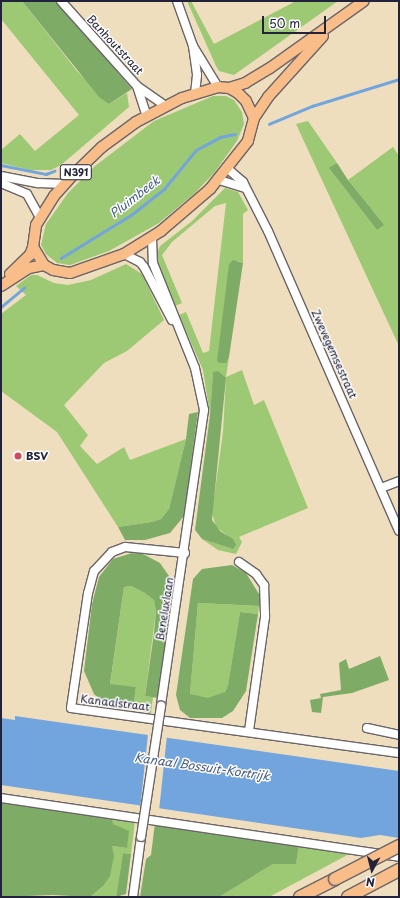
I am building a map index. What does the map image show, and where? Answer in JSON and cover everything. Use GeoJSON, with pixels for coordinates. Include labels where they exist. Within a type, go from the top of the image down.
{"type":"FeatureCollection","features":[{"type":"Feature","properties":{"kind":"highway"},"geometry":{"type":"LineString","coordinates":[[300,897],[399,846]]}},
{"type":"Feature","properties":{"kind":"highway"},"geometry":{"type":"LineString","coordinates":[[348,897],[399,870]]}},
{"type":"Feature","properties":{"kind":"main road","name":"N391"},"geometry":{"type":"LineString","coordinates":[[1,283],[24,262],[33,247],[34,232],[40,217],[65,184],[102,147],[147,116],[166,106],[195,93],[218,87],[229,88],[254,78],[336,23],[364,1]]}},
{"type":"Feature","properties":{"kind":"main road","name":"N391"},"geometry":{"type":"LineString","coordinates":[[44,264],[53,270],[70,273],[124,254],[152,238],[198,202],[219,180],[248,141],[254,118],[268,97],[336,23]]}},
{"type":"Feature","properties":{"kind":"main road"},"geometry":{"type":"LineString","coordinates":[[229,88],[246,101],[254,118]]}},
{"type":"Feature","properties":{"kind":"main road"},"geometry":{"type":"LineString","coordinates":[[1,286],[29,268],[44,264],[33,247]]}},
{"type":"Feature","properties":{"kind":"street","name":"Banhoutstraat"},"geometry":{"type":"LineString","coordinates":[[60,1],[137,86],[166,106]]}},
{"type":"Feature","properties":{"kind":"street"},"geometry":{"type":"LineString","coordinates":[[177,1],[193,46],[197,75],[195,93]]}},
{"type":"Feature","properties":{"kind":"street"},"geometry":{"type":"LineString","coordinates":[[193,46],[218,87]]}},
{"type":"Feature","properties":{"kind":"street","name":"Banhoutstraat"},"geometry":{"type":"LineString","coordinates":[[137,86],[147,116]]}},
{"type":"Feature","properties":{"kind":"street","name":"Zwevegemsestraat"},"geometry":{"type":"LineString","coordinates":[[228,169],[237,175],[268,231],[399,531]]}},
{"type":"Feature","properties":{"kind":"street"},"geometry":{"type":"LineString","coordinates":[[1,176],[38,183],[65,184]]}},
{"type":"Feature","properties":{"kind":"street"},"geometry":{"type":"LineString","coordinates":[[219,180],[245,188]]}},
{"type":"Feature","properties":{"kind":"street"},"geometry":{"type":"LineString","coordinates":[[1,183],[27,194],[40,217]]}},
{"type":"Feature","properties":{"kind":"street","name":"Beneluxlaan"},"geometry":{"type":"LineString","coordinates":[[133,897],[185,553],[204,410],[198,375],[178,329],[153,263],[152,238]]}},
{"type":"Feature","properties":{"kind":"street","name":"Beneluxlaan"},"geometry":{"type":"LineString","coordinates":[[124,254],[140,262],[144,267],[178,329]]}},
{"type":"Feature","properties":{"kind":"street"},"geometry":{"type":"LineString","coordinates":[[381,488],[399,481]]}},
{"type":"Feature","properties":{"kind":"street","name":"Kanaalstraat"},"geometry":{"type":"LineString","coordinates":[[185,553],[125,547],[112,552],[94,571],[88,593],[71,708],[249,731],[399,753]]}},
{"type":"Feature","properties":{"kind":"street"},"geometry":{"type":"LineString","coordinates":[[240,562],[256,574],[264,585],[265,617],[249,731]]}},
{"type":"Feature","properties":{"kind":"street"},"geometry":{"type":"LineString","coordinates":[[367,728],[399,735]]}},
{"type":"Feature","properties":{"kind":"street"},"geometry":{"type":"LineString","coordinates":[[1,798],[399,857]]}},
{"type":"Feature","properties":{"kind":"green space"},"geometry":{"type":"Polygon","coordinates":[[[1,1],[22,1],[77,71],[109,104],[127,93],[129,107],[61,165],[51,170],[30,170],[1,163],[1,150],[20,134],[35,151],[79,115],[1,19],[1,1]]]}},
{"type":"Feature","properties":{"kind":"green space"},"geometry":{"type":"Polygon","coordinates":[[[22,1],[56,1],[132,89],[109,104],[99,97],[22,1]]]}},
{"type":"Feature","properties":{"kind":"green space"},"geometry":{"type":"Polygon","coordinates":[[[187,1],[191,1],[214,44],[296,1],[338,1],[234,75],[219,71],[187,1]]]}},
{"type":"Feature","properties":{"kind":"green space"},"geometry":{"type":"Polygon","coordinates":[[[213,96],[226,96],[234,100],[242,112],[244,124],[237,141],[214,173],[195,193],[159,223],[109,251],[70,265],[57,263],[46,254],[41,245],[46,224],[68,193],[95,166],[154,121],[213,96]]]}},
{"type":"Feature","properties":{"kind":"green space"},"geometry":{"type":"Polygon","coordinates":[[[308,121],[337,163],[330,169],[377,230],[383,225],[348,180],[393,147],[399,156],[399,346],[296,124],[308,121]]]}},
{"type":"Feature","properties":{"kind":"green space"},"geometry":{"type":"Polygon","coordinates":[[[337,163],[348,180],[384,225],[377,230],[329,168],[337,163]]]}},
{"type":"Feature","properties":{"kind":"green space"},"geometry":{"type":"Polygon","coordinates":[[[225,188],[238,192],[248,210],[243,214],[243,263],[237,261],[225,363],[229,357],[226,377],[242,370],[254,405],[264,400],[308,508],[239,537],[242,542],[236,554],[218,550],[202,539],[233,549],[227,535],[216,527],[212,513],[223,432],[226,378],[213,372],[210,415],[203,370],[179,315],[186,312],[203,353],[209,351],[226,203],[215,206],[172,242],[162,255],[182,303],[175,306],[155,259],[160,246],[191,222],[225,188]]]}},
{"type":"Feature","properties":{"kind":"green space"},"geometry":{"type":"Polygon","coordinates":[[[233,260],[243,263],[229,357],[226,363],[220,363],[217,361],[229,264],[233,260]]]}},
{"type":"Feature","properties":{"kind":"green space"},"geometry":{"type":"Polygon","coordinates":[[[126,264],[142,274],[164,320],[127,351],[104,363],[64,405],[88,435],[80,446],[97,464],[124,447],[130,460],[186,439],[169,509],[161,519],[118,527],[57,432],[1,391],[1,314],[26,295],[16,286],[31,275],[37,275],[54,283],[68,285],[91,280],[126,264]]]}},
{"type":"Feature","properties":{"kind":"green space"},"geometry":{"type":"Polygon","coordinates":[[[218,371],[226,378],[212,520],[220,531],[233,539],[236,545],[233,549],[202,539],[195,530],[210,415],[213,372],[218,371]]]}},
{"type":"Feature","properties":{"kind":"green space"},"geometry":{"type":"Polygon","coordinates":[[[198,412],[184,516],[170,533],[145,540],[125,540],[118,527],[161,519],[169,509],[186,439],[189,414],[198,412]]]}},
{"type":"Feature","properties":{"kind":"green space"},"geometry":{"type":"Polygon","coordinates":[[[132,553],[143,554],[160,563],[169,576],[172,590],[158,698],[145,696],[154,633],[156,611],[154,600],[145,593],[131,586],[124,587],[110,684],[136,687],[133,709],[105,704],[94,694],[84,671],[92,604],[99,577],[113,559],[132,553]]]}},
{"type":"Feature","properties":{"kind":"green space"},"geometry":{"type":"Polygon","coordinates":[[[232,565],[246,573],[259,594],[259,606],[198,603],[190,694],[208,698],[225,692],[228,685],[240,612],[258,614],[246,691],[233,711],[222,718],[190,718],[180,710],[176,695],[193,579],[202,569],[232,565]]]}},
{"type":"Feature","properties":{"kind":"green space"},"geometry":{"type":"Polygon","coordinates":[[[131,586],[145,593],[154,600],[156,611],[145,696],[153,697],[151,713],[133,709],[136,687],[110,685],[124,587],[131,586]]]}},
{"type":"Feature","properties":{"kind":"green space"},"geometry":{"type":"Polygon","coordinates":[[[198,603],[259,606],[258,614],[240,612],[228,685],[225,692],[216,698],[197,698],[190,694],[198,603]]]}},
{"type":"Feature","properties":{"kind":"green space"},"geometry":{"type":"Polygon","coordinates":[[[380,656],[389,680],[352,693],[323,697],[321,713],[312,712],[310,700],[321,698],[320,694],[341,690],[339,663],[346,659],[349,669],[380,656]]]}},
{"type":"Feature","properties":{"kind":"green space"},"geometry":{"type":"Polygon","coordinates":[[[1,800],[112,817],[113,824],[129,831],[127,848],[112,846],[114,856],[110,876],[103,886],[90,897],[53,895],[1,897],[1,800]]]}},
{"type":"Feature","properties":{"kind":"green space"},"geometry":{"type":"Polygon","coordinates":[[[112,817],[135,821],[131,854],[123,853],[116,897],[90,897],[103,886],[112,846],[127,848],[113,824],[112,817]]]}},
{"type":"Feature","properties":{"kind":"green space"},"geometry":{"type":"Polygon","coordinates":[[[155,823],[299,845],[296,864],[273,864],[219,897],[140,897],[146,859],[151,855],[155,823]]]}},
{"type":"Feature","properties":{"kind":"green space"},"geometry":{"type":"Polygon","coordinates":[[[299,845],[351,853],[269,897],[219,897],[273,864],[296,863],[299,845]]]}},
{"type":"Feature","properties":{"kind":"green space"},"geometry":{"type":"Polygon","coordinates":[[[123,853],[131,854],[126,894],[116,897],[123,853]]]}},
{"type":"Feature","properties":{"kind":"water","name":"Kanaal Bossuit-Kortrijk"},"geometry":{"type":"Polygon","coordinates":[[[15,716],[399,771],[399,838],[380,835],[361,838],[1,785],[1,718],[15,720],[15,716]]]}},
{"type":"Feature","properties":{"kind":"pier"},"geometry":{"type":"Polygon","coordinates":[[[148,734],[167,736],[159,810],[140,808],[148,734]]]}},
{"type":"Feature","properties":{"kind":"waterway","name":"Pluimbeek"},"geometry":{"type":"LineString","coordinates":[[269,124],[312,106],[399,79]]}},
{"type":"Feature","properties":{"kind":"waterway","name":"Pluimbeek"},"geometry":{"type":"LineString","coordinates":[[61,258],[131,215],[164,189],[196,150],[220,137],[235,134]]}},
{"type":"Feature","properties":{"kind":"waterway"},"geometry":{"type":"LineString","coordinates":[[1,165],[46,174],[54,171]]}},
{"type":"Feature","properties":{"kind":"waterway","name":"Pluimbeek"},"geometry":{"type":"LineString","coordinates":[[1,307],[24,288]]}},
{"type":"Feature","properties":{"kind":"place","name":"BSV"},"geometry":{"type":"Point","coordinates":[18,456]}}]}
